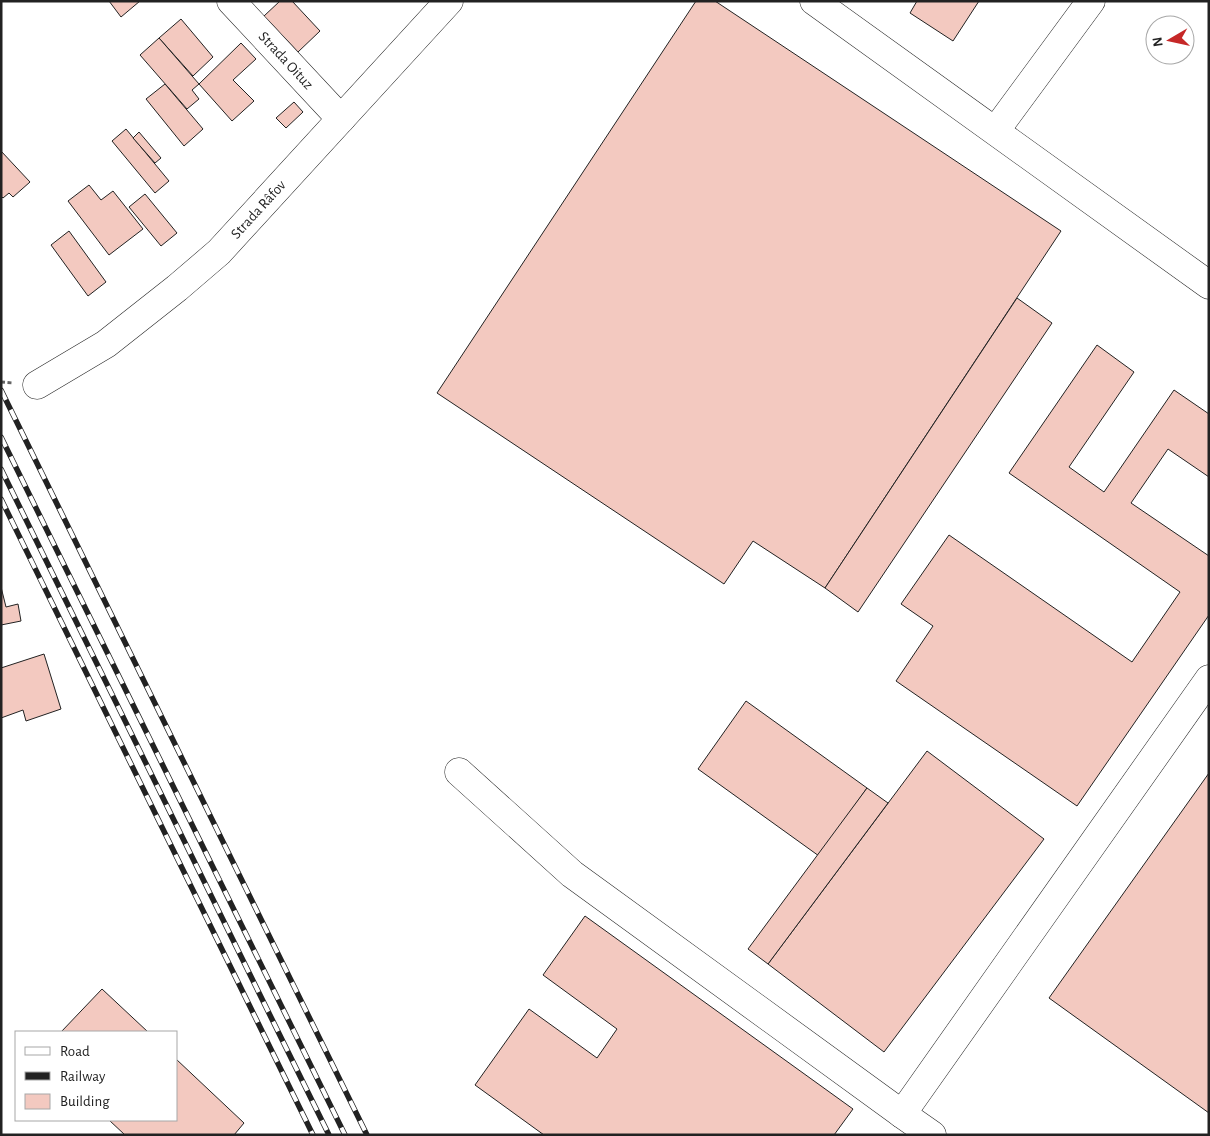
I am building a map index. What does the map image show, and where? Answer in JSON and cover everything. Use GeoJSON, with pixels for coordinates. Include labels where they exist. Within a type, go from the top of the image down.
{"type":"FeatureCollection","features":[{"type":"Feature","properties":{"kind":"street","name":"Strada Oituz"},"geometry":{"type":"LineString","coordinates":[[231,1],[342,119]]}},
{"type":"Feature","properties":{"kind":"street","name":"Strada Râfov"},"geometry":{"type":"LineString","coordinates":[[37,385],[106,344],[219,252],[449,1]]}},
{"type":"Feature","properties":{"kind":"street"},"geometry":{"type":"LineString","coordinates":[[814,1],[996,130],[1209,285]]}},
{"type":"Feature","properties":{"kind":"street"},"geometry":{"type":"LineString","coordinates":[[996,130],[1091,1]]}},
{"type":"Feature","properties":{"kind":"street"},"geometry":{"type":"LineString","coordinates":[[902,1114],[1209,679]]}},
{"type":"Feature","properties":{"kind":"street"},"geometry":{"type":"LineString","coordinates":[[459,772],[572,874],[932,1135]]}},
{"type":"Feature","properties":{"kind":"building"},"geometry":{"type":"Polygon","coordinates":[[[109,1],[140,1],[121,17],[109,1]]]}},
{"type":"Feature","properties":{"kind":"building"},"geometry":{"type":"Polygon","coordinates":[[[280,1],[292,1],[320,31],[298,52],[264,16],[280,1]]]}},
{"type":"Feature","properties":{"kind":"building"},"geometry":{"type":"Polygon","coordinates":[[[696,1],[715,1],[1061,231],[825,588],[753,541],[724,584],[437,393],[696,1]]]}},
{"type":"Feature","properties":{"kind":"building"},"geometry":{"type":"Polygon","coordinates":[[[917,1],[979,1],[953,41],[910,13],[917,1]]]}},
{"type":"Feature","properties":{"kind":"building"},"geometry":{"type":"Polygon","coordinates":[[[181,19],[213,57],[193,76],[159,38],[181,19]]]}},
{"type":"Feature","properties":{"kind":"building"},"geometry":{"type":"Polygon","coordinates":[[[159,38],[199,84],[192,90],[199,99],[187,109],[140,55],[159,38]]]}},
{"type":"Feature","properties":{"kind":"building"},"geometry":{"type":"Polygon","coordinates":[[[241,43],[256,59],[233,80],[254,101],[232,121],[199,84],[241,43]]]}},
{"type":"Feature","properties":{"kind":"building"},"geometry":{"type":"Polygon","coordinates":[[[165,84],[203,129],[184,146],[146,99],[165,84]]]}},
{"type":"Feature","properties":{"kind":"building"},"geometry":{"type":"Polygon","coordinates":[[[294,102],[303,112],[286,128],[276,118],[294,102]]]}},
{"type":"Feature","properties":{"kind":"building"},"geometry":{"type":"Polygon","coordinates":[[[126,129],[169,181],[155,193],[112,141],[126,129]]]}},
{"type":"Feature","properties":{"kind":"building"},"geometry":{"type":"Polygon","coordinates":[[[139,132],[161,158],[155,163],[133,138],[139,132]]]}},
{"type":"Feature","properties":{"kind":"building"},"geometry":{"type":"Polygon","coordinates":[[[1,151],[30,182],[13,197],[9,193],[3,198],[1,196],[1,151]]]}},
{"type":"Feature","properties":{"kind":"building"},"geometry":{"type":"Polygon","coordinates":[[[89,185],[101,200],[113,191],[143,229],[109,255],[68,201],[89,185]]]}},
{"type":"Feature","properties":{"kind":"building"},"geometry":{"type":"Polygon","coordinates":[[[145,194],[177,233],[161,246],[129,207],[145,194]]]}},
{"type":"Feature","properties":{"kind":"building"},"geometry":{"type":"Polygon","coordinates":[[[69,231],[106,282],[88,296],[51,245],[69,231]]]}},
{"type":"Feature","properties":{"kind":"building"},"geometry":{"type":"Polygon","coordinates":[[[1017,298],[1052,323],[858,612],[825,588],[1017,298]]]}},
{"type":"Feature","properties":{"kind":"building"},"geometry":{"type":"Polygon","coordinates":[[[1097,345],[1134,372],[1069,467],[1104,492],[1174,390],[1209,414],[1209,477],[1168,449],[1131,503],[1209,556],[1209,615],[1077,806],[896,681],[933,626],[901,604],[949,535],[1132,662],[1180,592],[1009,473],[1097,345]]]}},
{"type":"Feature","properties":{"kind":"building"},"geometry":{"type":"Polygon","coordinates":[[[1,587],[6,607],[18,604],[21,621],[1,625],[1,587]]]}},
{"type":"Feature","properties":{"kind":"building"},"geometry":{"type":"Polygon","coordinates":[[[44,654],[61,709],[26,721],[23,710],[1,718],[1,668],[44,654]]]}},
{"type":"Feature","properties":{"kind":"building"},"geometry":{"type":"Polygon","coordinates":[[[746,701],[867,788],[819,856],[698,769],[746,701]]]}},
{"type":"Feature","properties":{"kind":"building"},"geometry":{"type":"Polygon","coordinates":[[[927,751],[1044,839],[884,1052],[768,964],[927,751]]]}},
{"type":"Feature","properties":{"kind":"building"},"geometry":{"type":"Polygon","coordinates":[[[1209,773],[1209,1113],[1049,998],[1209,773]]]}},
{"type":"Feature","properties":{"kind":"building"},"geometry":{"type":"Polygon","coordinates":[[[867,788],[888,803],[768,964],[748,949],[867,788]]]}},
{"type":"Feature","properties":{"kind":"building"},"geometry":{"type":"Polygon","coordinates":[[[585,916],[853,1109],[834,1135],[544,1135],[475,1085],[529,1009],[597,1058],[617,1029],[543,975],[585,916]]]}},
{"type":"Feature","properties":{"kind":"building"},"geometry":{"type":"Polygon","coordinates":[[[102,989],[147,1031],[62,1031],[102,989]]]}},
{"type":"Feature","properties":{"kind":"building"},"geometry":{"type":"Polygon","coordinates":[[[178,1061],[244,1123],[234,1135],[125,1135],[110,1121],[178,1121],[178,1061]]]}},
{"type":"Feature","properties":{"kind":"railway"},"geometry":{"type":"LineString","coordinates":[[1,390],[367,1135]]}},
{"type":"Feature","properties":{"kind":"railway"},"geometry":{"type":"LineString","coordinates":[[1,437],[345,1135]]}},
{"type":"Feature","properties":{"kind":"railway"},"geometry":{"type":"LineString","coordinates":[[1,469],[329,1135]]}},
{"type":"Feature","properties":{"kind":"railway"},"geometry":{"type":"LineString","coordinates":[[1,499],[313,1135]]}}]}
